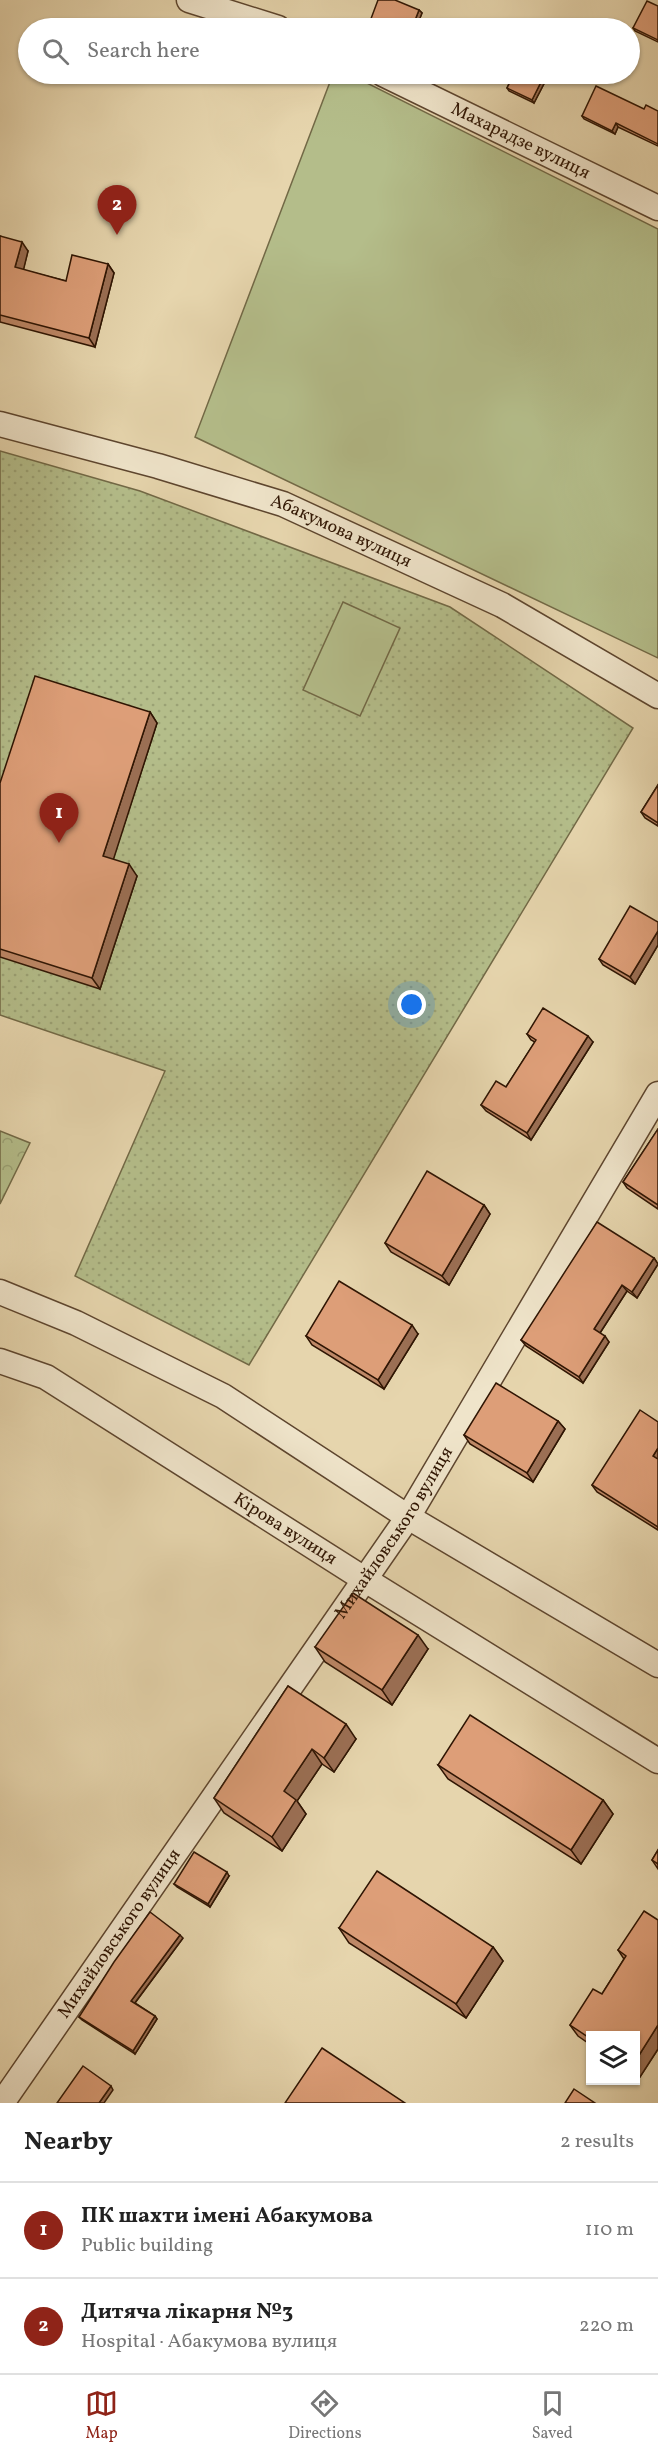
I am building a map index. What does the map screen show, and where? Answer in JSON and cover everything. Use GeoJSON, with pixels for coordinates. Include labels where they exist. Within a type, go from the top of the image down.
{"type":"FeatureCollection","features":[{"type":"Feature","properties":{"kind":"street"},"geometry":{"type":"LineString","coordinates":[[189,0],[246,18]]}},
{"type":"Feature","properties":{"kind":"street","name":"Махарадзе вулиця"},"geometry":{"type":"LineString","coordinates":[[404,84],[658,208]]}},
{"type":"Feature","properties":{"kind":"street","name":"Абакумова вулиця"},"geometry":{"type":"LineString","coordinates":[[0,424],[158,465],[283,504],[502,604],[658,696]]}},
{"type":"Feature","properties":{"kind":"street","name":"Михайловського вулиця"},"geometry":{"type":"LineString","coordinates":[[2,2103],[408,1518],[658,1094]]}},
{"type":"Feature","properties":{"kind":"street"},"geometry":{"type":"LineString","coordinates":[[0,1292],[76,1323],[223,1396],[408,1518],[658,1665]]}},
{"type":"Feature","properties":{"kind":"street","name":"Кірова вулиця"},"geometry":{"type":"LineString","coordinates":[[0,1361],[46,1377],[364,1579],[658,1761]]}},
{"type":"Feature","properties":{"kind":"green space"},"geometry":{"type":"Polygon","coordinates":[[[329,84],[369,84],[658,229],[658,658],[195,437],[329,84]]]}},
{"type":"Feature","properties":{"kind":"green space"},"geometry":{"type":"Polygon","coordinates":[[[0,451],[140,491],[450,607],[633,728],[249,1365],[75,1276],[165,1071],[0,1015],[0,451]]]}},
{"type":"Feature","properties":{"kind":"green space"},"geometry":{"type":"Polygon","coordinates":[[[343,602],[400,628],[360,716],[303,690],[343,602]]]}},
{"type":"Feature","properties":{"kind":"green space"},"geometry":{"type":"Polygon","coordinates":[[[0,1131],[30,1143],[0,1204],[0,1131]]]}},
{"type":"Feature","properties":{"kind":"building"},"geometry":{"type":"Polygon","coordinates":[[[378,0],[395,0],[419,10],[416,18],[371,18],[378,0]]]}},
{"type":"Feature","properties":{"kind":"building"},"geometry":{"type":"Polygon","coordinates":[[[647,1],[658,6],[658,40],[640,31],[638,18],[647,1]]]}},
{"type":"Feature","properties":{"kind":"building"},"geometry":{"type":"Polygon","coordinates":[[[509,84],[540,84],[532,100],[507,88],[509,84]]]}},
{"type":"Feature","properties":{"kind":"building"},"geometry":{"type":"Polygon","coordinates":[[[596,86],[644,109],[646,105],[658,111],[658,144],[616,123],[612,131],[582,116],[596,86]]]}},
{"type":"Feature","properties":{"kind":"building"},"geometry":{"type":"Polygon","coordinates":[[[0,236],[22,242],[15,267],[66,281],[72,255],[108,264],[89,338],[0,315],[0,236]]]}},
{"type":"Feature","properties":{"kind":"building"},"geometry":{"type":"Polygon","coordinates":[[[35,676],[150,712],[103,856],[129,864],[92,978],[0,949],[0,783],[35,676]]]}},
{"type":"Feature","properties":{"kind":"building"},"geometry":{"type":"Polygon","coordinates":[[[658,785],[658,823],[641,812],[658,785]]]}},
{"type":"Feature","properties":{"kind":"building"},"geometry":{"type":"Polygon","coordinates":[[[630,906],[658,922],[658,931],[630,977],[599,959],[630,906]]]}},
{"type":"Feature","properties":{"kind":"building"},"geometry":{"type":"Polygon","coordinates":[[[543,1008],[588,1036],[527,1133],[481,1105],[496,1081],[506,1087],[536,1040],[527,1034],[543,1008]]]}},
{"type":"Feature","properties":{"kind":"building"},"geometry":{"type":"Polygon","coordinates":[[[658,1129],[658,1205],[623,1182],[658,1129]]]}},
{"type":"Feature","properties":{"kind":"building"},"geometry":{"type":"Polygon","coordinates":[[[427,1171],[484,1205],[442,1276],[385,1243],[427,1171]]]}},
{"type":"Feature","properties":{"kind":"building"},"geometry":{"type":"Polygon","coordinates":[[[597,1222],[654,1258],[632,1292],[622,1285],[594,1329],[605,1336],[579,1377],[521,1340],[597,1222]]]}},
{"type":"Feature","properties":{"kind":"building"},"geometry":{"type":"Polygon","coordinates":[[[339,1281],[412,1325],[378,1380],[306,1336],[339,1281]]]}},
{"type":"Feature","properties":{"kind":"building"},"geometry":{"type":"Polygon","coordinates":[[[496,1383],[558,1421],[527,1473],[464,1435],[496,1383]]]}},
{"type":"Feature","properties":{"kind":"building"},"geometry":{"type":"Polygon","coordinates":[[[640,1410],[658,1422],[658,1448],[653,1456],[658,1459],[658,1527],[592,1485],[640,1410]]]}},
{"type":"Feature","properties":{"kind":"building"},"geometry":{"type":"Polygon","coordinates":[[[353,1593],[418,1635],[382,1690],[315,1647],[353,1593]]]}},
{"type":"Feature","properties":{"kind":"building"},"geometry":{"type":"Polygon","coordinates":[[[288,1686],[346,1724],[324,1758],[312,1749],[284,1791],[296,1800],[272,1837],[214,1798],[288,1686]]]}},
{"type":"Feature","properties":{"kind":"building"},"geometry":{"type":"Polygon","coordinates":[[[470,1715],[603,1800],[571,1850],[438,1765],[470,1715]]]}},
{"type":"Feature","properties":{"kind":"building"},"geometry":{"type":"Polygon","coordinates":[[[658,1850],[658,1864],[652,1860],[658,1850]]]}},
{"type":"Feature","properties":{"kind":"building"},"geometry":{"type":"Polygon","coordinates":[[[194,1852],[227,1872],[208,1904],[174,1884],[194,1852]]]}},
{"type":"Feature","properties":{"kind":"building"},"geometry":{"type":"Polygon","coordinates":[[[377,1871],[493,1947],[456,2004],[339,1928],[377,1871]]]}},
{"type":"Feature","properties":{"kind":"building"},"geometry":{"type":"Polygon","coordinates":[[[644,1911],[658,1920],[658,2025],[640,2054],[640,2031],[586,2031],[586,2036],[570,2025],[593,1989],[602,1994],[626,1956],[618,1950],[644,1911]]]}},
{"type":"Feature","properties":{"kind":"building"},"geometry":{"type":"Polygon","coordinates":[[[150,1912],[180,1935],[131,2001],[155,2016],[133,2051],[79,2017],[114,1962],[150,1912]]]}},
{"type":"Feature","properties":{"kind":"building"},"geometry":{"type":"Polygon","coordinates":[[[322,2048],[405,2103],[285,2103],[322,2048]]]}},
{"type":"Feature","properties":{"kind":"building"},"geometry":{"type":"Polygon","coordinates":[[[83,2066],[111,2086],[99,2103],[57,2103],[83,2066]]]}},
{"type":"Feature","properties":{"kind":"building"},"geometry":{"type":"Polygon","coordinates":[[[574,2089],[595,2103],[565,2103],[574,2089]]]}},
{"type":"Feature","properties":{"kind":"place","name":"Дитяча лікарня №3"},"geometry":{"type":"Point","coordinates":[117,235]}},
{"type":"Feature","properties":{"kind":"place","name":"ПК шахти імені Абакумова"},"geometry":{"type":"Point","coordinates":[59,843]}}]}
